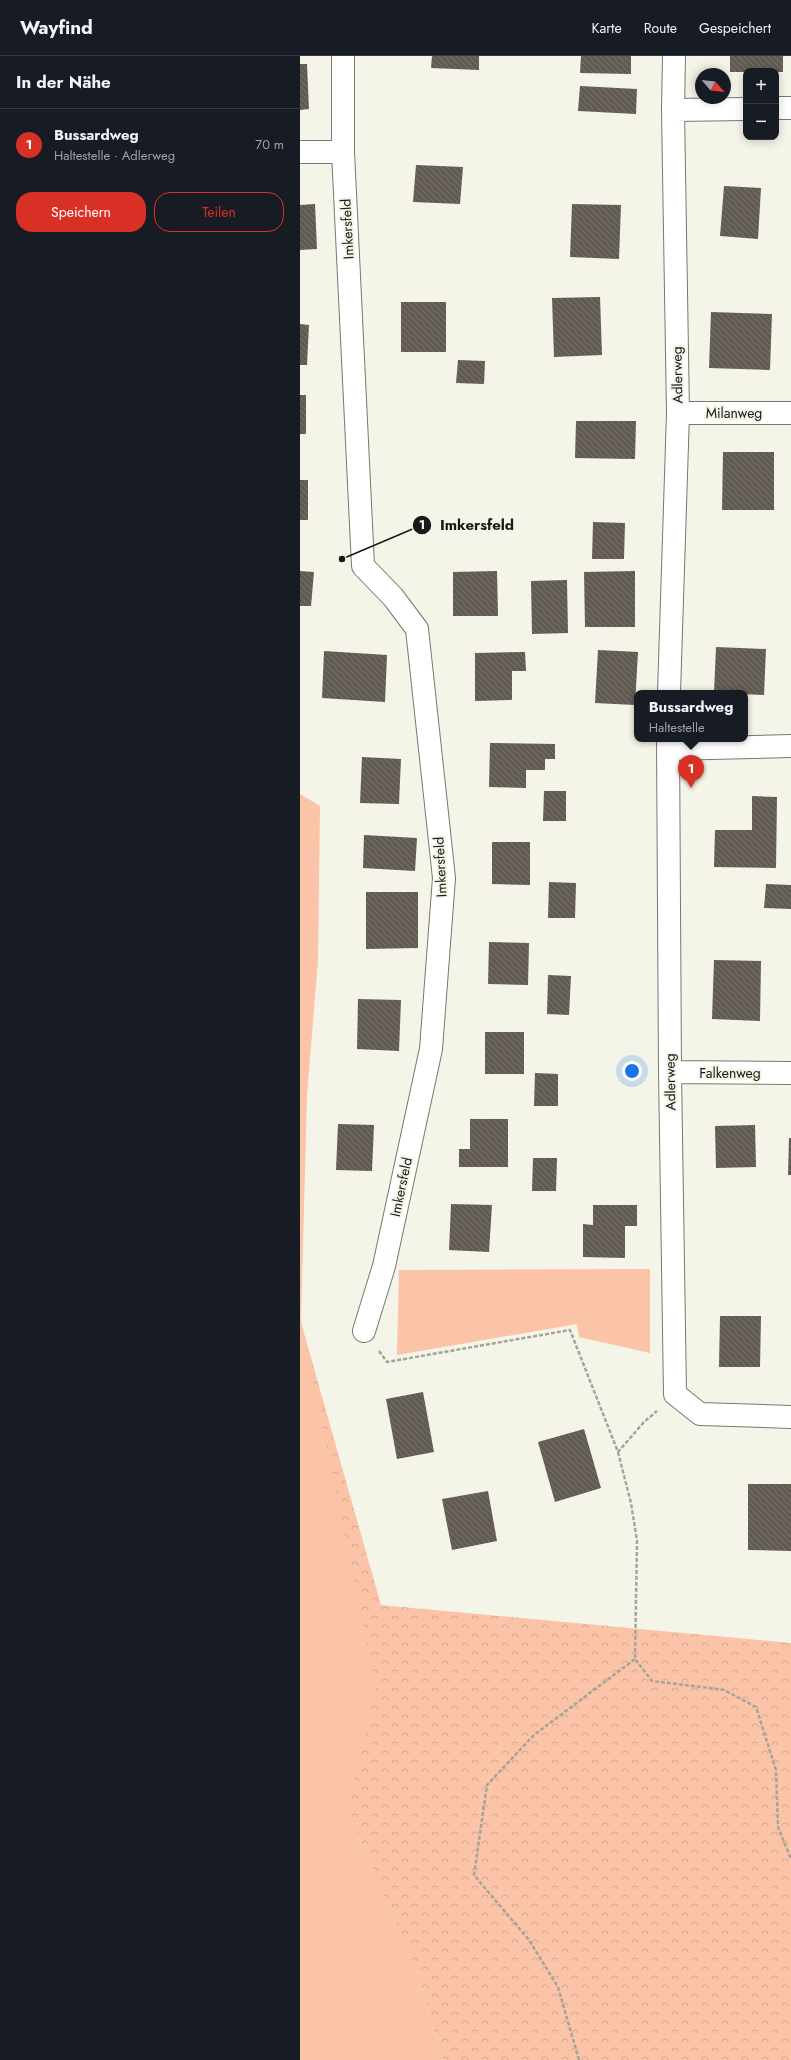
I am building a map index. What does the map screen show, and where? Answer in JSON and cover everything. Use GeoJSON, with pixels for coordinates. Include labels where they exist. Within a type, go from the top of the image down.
{"type":"FeatureCollection","features":[{"type":"Feature","properties":{"kind":"street","name":"Imkersfeld"},"geometry":{"type":"LineString","coordinates":[[343,56],[343,152],[363,566],[393,597],[416,628],[444,878],[432,1049],[384,1266],[364,1331]]}},
{"type":"Feature","properties":{"kind":"street","name":"Adlerweg"},"geometry":{"type":"LineString","coordinates":[[669,690],[678,413],[673,110],[674,56]]}},
{"type":"Feature","properties":{"kind":"street"},"geometry":{"type":"LineString","coordinates":[[779,108],[791,108]]}},
{"type":"Feature","properties":{"kind":"street"},"geometry":{"type":"LineString","coordinates":[[673,110],[743,109]]}},
{"type":"Feature","properties":{"kind":"street"},"geometry":{"type":"LineString","coordinates":[[300,152],[343,152]]}},
{"type":"Feature","properties":{"kind":"street","name":"Milanweg"},"geometry":{"type":"LineString","coordinates":[[678,413],[791,413]]}},
{"type":"Feature","properties":{"kind":"street"},"geometry":{"type":"LineString","coordinates":[[668,744],[791,746]]}},
{"type":"Feature","properties":{"kind":"street","name":"Adlerweg"},"geometry":{"type":"LineString","coordinates":[[668,744],[670,1072],[675,1394]]}},
{"type":"Feature","properties":{"kind":"street","name":"Falkenweg"},"geometry":{"type":"LineString","coordinates":[[670,1072],[791,1073]]}},
{"type":"Feature","properties":{"kind":"street"},"geometry":{"type":"LineString","coordinates":[[675,1394],[700,1414],[791,1417]]}},
{"type":"Feature","properties":{"kind":"path"},"geometry":{"type":"LineString","coordinates":[[364,1331],[387,1362],[570,1330],[618,1452],[631,1503],[637,1542],[635,1659],[652,1681],[724,1690],[756,1707],[776,1770],[778,1828],[791,1859]]}},
{"type":"Feature","properties":{"kind":"path"},"geometry":{"type":"LineString","coordinates":[[618,1452],[644,1422],[675,1394]]}},
{"type":"Feature","properties":{"kind":"path"},"geometry":{"type":"LineString","coordinates":[[579,2060],[558,1987],[529,1940],[474,1875],[486,1785],[534,1735],[635,1659]]}},
{"type":"Feature","properties":{"kind":"green space"},"geometry":{"type":"Polygon","coordinates":[[[300,794],[320,806],[318,960],[307,1095],[301,1320],[376,1688],[347,1811],[414,1964],[443,2060],[300,2060],[300,794]]]}},
{"type":"Feature","properties":{"kind":"green space"},"geometry":{"type":"Polygon","coordinates":[[[650,1269],[650,1353],[579,1337],[577,1324],[397,1355],[399,1270],[650,1269]]]}},
{"type":"Feature","properties":{"kind":"green space"},"geometry":{"type":"Polygon","coordinates":[[[300,1319],[381,1605],[791,1643],[791,2060],[443,2060],[414,1964],[347,1811],[300,1319]]]}},
{"type":"Feature","properties":{"kind":"building"},"geometry":{"type":"Polygon","coordinates":[[[432,56],[479,56],[479,70],[431,68],[432,56]]]}},
{"type":"Feature","properties":{"kind":"building"},"geometry":{"type":"Polygon","coordinates":[[[581,56],[631,56],[631,74],[580,73],[581,56]]]}},
{"type":"Feature","properties":{"kind":"building"},"geometry":{"type":"Polygon","coordinates":[[[730,56],[783,56],[783,72],[779,72],[779,68],[743,68],[743,72],[731,72],[730,56]]]}},
{"type":"Feature","properties":{"kind":"building"},"geometry":{"type":"Polygon","coordinates":[[[300,64],[307,64],[309,109],[300,110],[300,64]]]}},
{"type":"Feature","properties":{"kind":"building"},"geometry":{"type":"Polygon","coordinates":[[[580,86],[637,89],[636,114],[578,111],[580,86]]]}},
{"type":"Feature","properties":{"kind":"building"},"geometry":{"type":"Polygon","coordinates":[[[416,165],[463,167],[460,204],[413,202],[416,165]]]}},
{"type":"Feature","properties":{"kind":"building"},"geometry":{"type":"Polygon","coordinates":[[[724,186],[761,188],[758,239],[720,236],[724,186]]]}},
{"type":"Feature","properties":{"kind":"building"},"geometry":{"type":"Polygon","coordinates":[[[315,204],[317,249],[300,250],[300,205],[315,204]]]}},
{"type":"Feature","properties":{"kind":"building"},"geometry":{"type":"Polygon","coordinates":[[[572,204],[621,205],[619,259],[570,257],[572,204]]]}},
{"type":"Feature","properties":{"kind":"building"},"geometry":{"type":"Polygon","coordinates":[[[600,297],[602,355],[554,357],[552,298],[600,297]]]}},
{"type":"Feature","properties":{"kind":"building"},"geometry":{"type":"Polygon","coordinates":[[[401,302],[446,302],[446,352],[401,352],[401,302]]]}},
{"type":"Feature","properties":{"kind":"building"},"geometry":{"type":"Polygon","coordinates":[[[711,312],[772,314],[770,370],[709,368],[711,312]]]}},
{"type":"Feature","properties":{"kind":"building"},"geometry":{"type":"Polygon","coordinates":[[[300,324],[309,325],[307,365],[300,365],[300,324]]]}},
{"type":"Feature","properties":{"kind":"building"},"geometry":{"type":"Polygon","coordinates":[[[458,360],[485,361],[484,384],[456,383],[458,360]]]}},
{"type":"Feature","properties":{"kind":"building"},"geometry":{"type":"Polygon","coordinates":[[[300,395],[306,395],[306,434],[300,434],[300,395]]]}},
{"type":"Feature","properties":{"kind":"building"},"geometry":{"type":"Polygon","coordinates":[[[576,421],[636,421],[635,459],[575,458],[576,421]]]}},
{"type":"Feature","properties":{"kind":"building"},"geometry":{"type":"Polygon","coordinates":[[[723,452],[774,452],[774,510],[722,510],[723,452]]]}},
{"type":"Feature","properties":{"kind":"building"},"geometry":{"type":"Polygon","coordinates":[[[300,480],[308,480],[308,520],[300,520],[300,480]]]}},
{"type":"Feature","properties":{"kind":"building"},"geometry":{"type":"Polygon","coordinates":[[[593,522],[625,523],[624,559],[592,559],[593,522]]]}},
{"type":"Feature","properties":{"kind":"building"},"geometry":{"type":"Polygon","coordinates":[[[300,571],[314,572],[311,606],[300,606],[300,571]]]}},
{"type":"Feature","properties":{"kind":"building"},"geometry":{"type":"Polygon","coordinates":[[[497,571],[498,616],[453,616],[453,572],[497,571]]]}},
{"type":"Feature","properties":{"kind":"building"},"geometry":{"type":"Polygon","coordinates":[[[635,571],[635,627],[585,627],[584,572],[635,571]]]}},
{"type":"Feature","properties":{"kind":"building"},"geometry":{"type":"Polygon","coordinates":[[[567,580],[568,633],[532,634],[531,581],[567,580]]]}},
{"type":"Feature","properties":{"kind":"building"},"geometry":{"type":"Polygon","coordinates":[[[716,647],[766,649],[764,695],[748,694],[748,690],[714,690],[716,647]]]}},
{"type":"Feature","properties":{"kind":"building"},"geometry":{"type":"Polygon","coordinates":[[[598,650],[638,652],[634,705],[595,703],[598,650]]]}},
{"type":"Feature","properties":{"kind":"building"},"geometry":{"type":"Polygon","coordinates":[[[324,651],[387,655],[385,702],[322,698],[324,651]]]}},
{"type":"Feature","properties":{"kind":"building"},"geometry":{"type":"Polygon","coordinates":[[[525,652],[526,671],[512,671],[512,700],[475,701],[475,653],[525,652]]]}},
{"type":"Feature","properties":{"kind":"building"},"geometry":{"type":"Polygon","coordinates":[[[490,743],[555,744],[555,759],[545,759],[545,770],[526,770],[526,788],[489,787],[490,743]]]}},
{"type":"Feature","properties":{"kind":"building"},"geometry":{"type":"Polygon","coordinates":[[[362,757],[401,759],[399,804],[360,803],[362,757]]]}},
{"type":"Feature","properties":{"kind":"building"},"geometry":{"type":"Polygon","coordinates":[[[544,791],[566,791],[566,821],[543,821],[544,791]]]}},
{"type":"Feature","properties":{"kind":"building"},"geometry":{"type":"Polygon","coordinates":[[[752,796],[777,797],[776,868],[714,867],[715,830],[752,830],[752,796]]]}},
{"type":"Feature","properties":{"kind":"building"},"geometry":{"type":"Polygon","coordinates":[[[364,835],[417,838],[415,871],[363,868],[364,835]]]}},
{"type":"Feature","properties":{"kind":"building"},"geometry":{"type":"Polygon","coordinates":[[[492,842],[530,842],[530,885],[492,884],[492,842]]]}},
{"type":"Feature","properties":{"kind":"building"},"geometry":{"type":"Polygon","coordinates":[[[549,882],[576,883],[575,918],[548,918],[549,882]]]}},
{"type":"Feature","properties":{"kind":"building"},"geometry":{"type":"Polygon","coordinates":[[[766,884],[791,885],[791,909],[764,908],[766,884]]]}},
{"type":"Feature","properties":{"kind":"building"},"geometry":{"type":"Polygon","coordinates":[[[366,892],[418,892],[418,948],[366,949],[366,892]]]}},
{"type":"Feature","properties":{"kind":"building"},"geometry":{"type":"Polygon","coordinates":[[[489,942],[529,943],[528,985],[488,984],[489,942]]]}},
{"type":"Feature","properties":{"kind":"building"},"geometry":{"type":"Polygon","coordinates":[[[714,960],[761,961],[760,1021],[712,1019],[714,960]]]}},
{"type":"Feature","properties":{"kind":"building"},"geometry":{"type":"Polygon","coordinates":[[[548,975],[571,976],[569,1015],[547,1014],[548,975]]]}},
{"type":"Feature","properties":{"kind":"building"},"geometry":{"type":"Polygon","coordinates":[[[358,999],[401,1000],[399,1051],[357,1049],[358,999]]]}},
{"type":"Feature","properties":{"kind":"building"},"geometry":{"type":"Polygon","coordinates":[[[485,1032],[524,1032],[524,1074],[485,1074],[485,1032]]]}},
{"type":"Feature","properties":{"kind":"building"},"geometry":{"type":"Polygon","coordinates":[[[535,1073],[558,1074],[558,1106],[534,1106],[535,1073]]]}},
{"type":"Feature","properties":{"kind":"building"},"geometry":{"type":"Polygon","coordinates":[[[470,1119],[508,1119],[508,1167],[459,1167],[459,1149],[470,1149],[470,1119]]]}},
{"type":"Feature","properties":{"kind":"building"},"geometry":{"type":"Polygon","coordinates":[[[338,1124],[374,1125],[372,1171],[336,1170],[338,1124]]]}},
{"type":"Feature","properties":{"kind":"building"},"geometry":{"type":"Polygon","coordinates":[[[755,1125],[756,1167],[716,1168],[715,1126],[755,1125]]]}},
{"type":"Feature","properties":{"kind":"building"},"geometry":{"type":"Polygon","coordinates":[[[789,1138],[791,1138],[791,1175],[788,1175],[789,1138]]]}},
{"type":"Feature","properties":{"kind":"building"},"geometry":{"type":"Polygon","coordinates":[[[533,1158],[557,1158],[556,1191],[532,1191],[533,1158]]]}},
{"type":"Feature","properties":{"kind":"building"},"geometry":{"type":"Polygon","coordinates":[[[451,1204],[492,1205],[489,1252],[449,1250],[451,1204]]]}},
{"type":"Feature","properties":{"kind":"building"},"geometry":{"type":"Polygon","coordinates":[[[593,1205],[637,1205],[637,1226],[625,1226],[625,1258],[583,1257],[583,1224],[593,1225],[593,1205]]]}},
{"type":"Feature","properties":{"kind":"building"},"geometry":{"type":"Polygon","coordinates":[[[720,1316],[761,1316],[760,1367],[719,1367],[720,1316]]]}},
{"type":"Feature","properties":{"kind":"building"},"geometry":{"type":"Polygon","coordinates":[[[423,1392],[434,1452],[397,1459],[386,1399],[423,1392]]]}},
{"type":"Feature","properties":{"kind":"building"},"geometry":{"type":"Polygon","coordinates":[[[584,1429],[601,1488],[555,1502],[538,1442],[584,1429]]]}},
{"type":"Feature","properties":{"kind":"building"},"geometry":{"type":"Polygon","coordinates":[[[748,1484],[791,1484],[791,1551],[748,1550],[748,1484]]]}},
{"type":"Feature","properties":{"kind":"building"},"geometry":{"type":"Polygon","coordinates":[[[488,1491],[497,1541],[452,1550],[442,1499],[488,1491]]]}},
{"type":"Feature","properties":{"kind":"place","name":"Imkersfeld"},"geometry":{"type":"Point","coordinates":[342,559]}},
{"type":"Feature","properties":{"kind":"place","name":"Bussardweg"},"geometry":{"type":"Point","coordinates":[691,788]}}]}
